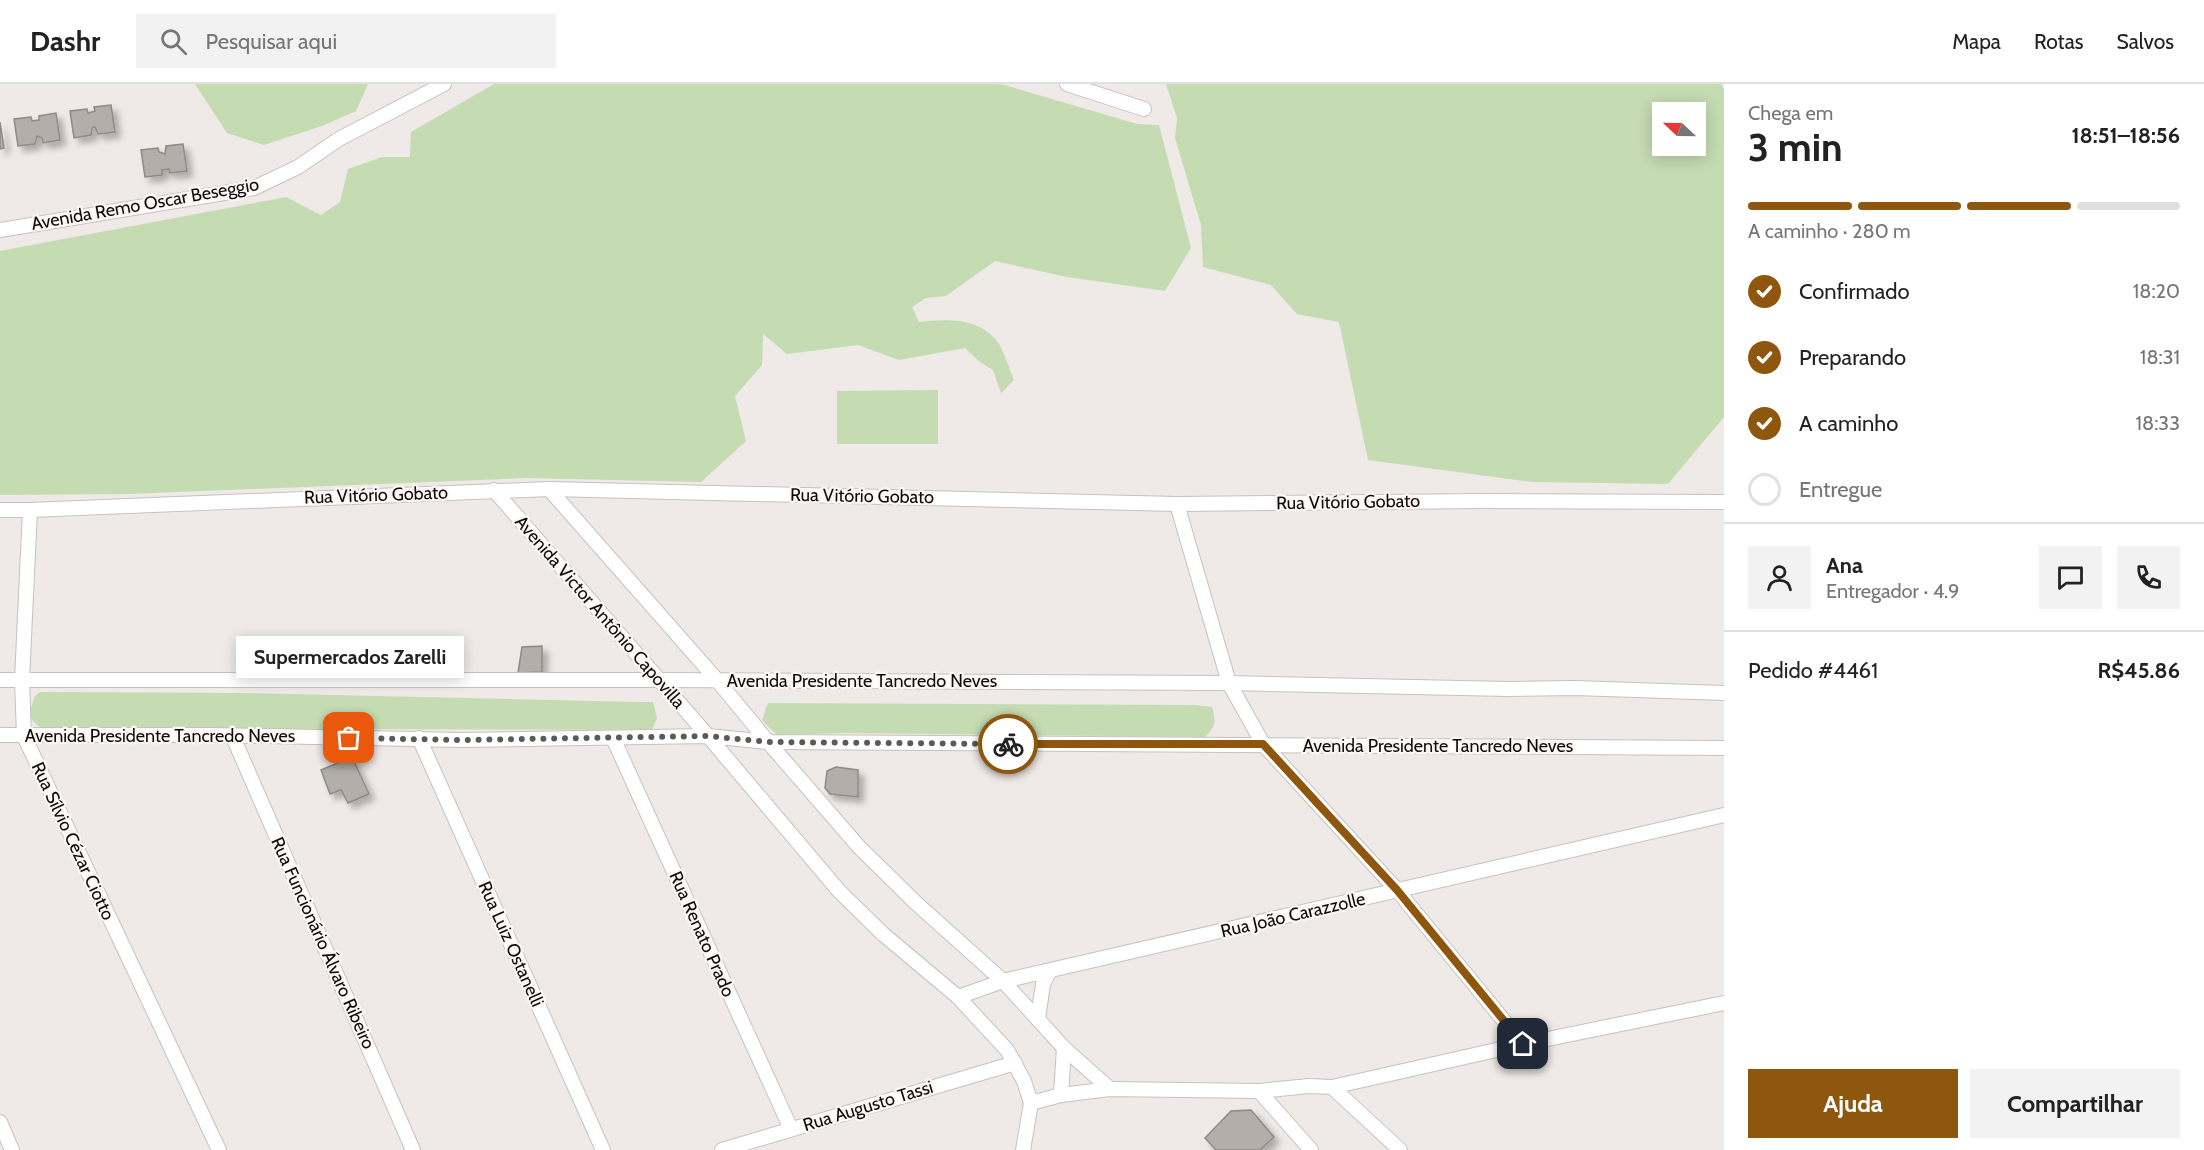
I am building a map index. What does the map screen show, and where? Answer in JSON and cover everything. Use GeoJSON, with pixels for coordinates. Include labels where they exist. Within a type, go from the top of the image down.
{"type":"FeatureCollection","features":[{"type":"Feature","properties":{"kind":"street","name":"Avenida Remo Oscar Beseggio"},"geometry":{"type":"LineString","coordinates":[[0,230],[254,188],[298,167],[339,139],[444,84]]}},
{"type":"Feature","properties":{"kind":"street"},"geometry":{"type":"LineString","coordinates":[[1067,84],[1144,109]]}},
{"type":"Feature","properties":{"kind":"street"},"geometry":{"type":"LineString","coordinates":[[549,489],[860,846],[916,903],[1003,981],[1064,1048],[1110,1089]]}},
{"type":"Feature","properties":{"kind":"street","name":"Rua Vitório Gobato"},"geometry":{"type":"LineString","coordinates":[[0,510],[549,489],[1177,504],[1484,501],[1724,502]]}},
{"type":"Feature","properties":{"kind":"street","name":"Avenida Victor Antônio Capovilla"},"geometry":{"type":"LineString","coordinates":[[494,490],[839,891],[883,934],[958,997],[1007,1050],[1015,1063],[1031,1103]]}},
{"type":"Feature","properties":{"kind":"street"},"geometry":{"type":"LineString","coordinates":[[1177,504],[1229,683],[1263,744],[1397,890],[1523,1044]]}},
{"type":"Feature","properties":{"kind":"street","name":"Rua Sílvio Cézar Ciotto"},"geometry":{"type":"LineString","coordinates":[[30,510],[22,680],[24,736],[219,1150]]}},
{"type":"Feature","properties":{"kind":"street","name":"Avenida Presidente Tancredo Neves"},"geometry":{"type":"LineString","coordinates":[[0,680],[1229,683],[1508,689],[1575,688],[1724,693]]}},
{"type":"Feature","properties":{"kind":"street","name":"Avenida Presidente Tancredo Neves"},"geometry":{"type":"LineString","coordinates":[[0,735],[419,738],[708,736],[768,742],[1724,748]]}},
{"type":"Feature","properties":{"kind":"street","name":"Rua Funcionário Álvaro Ribeiro"},"geometry":{"type":"LineString","coordinates":[[233,737],[413,1150]]}},
{"type":"Feature","properties":{"kind":"street","name":"Rua Luiz Ostanelli"},"geometry":{"type":"LineString","coordinates":[[419,738],[603,1150]]}},
{"type":"Feature","properties":{"kind":"street","name":"Rua Renato Prado"},"geometry":{"type":"LineString","coordinates":[[613,738],[791,1129]]}},
{"type":"Feature","properties":{"kind":"street","name":"Rua João Carazzolle"},"geometry":{"type":"LineString","coordinates":[[958,997],[1003,981],[1724,815]]}},
{"type":"Feature","properties":{"kind":"street"},"geometry":{"type":"LineString","coordinates":[[1038,1019],[1043,984],[1049,972]]}},
{"type":"Feature","properties":{"kind":"street"},"geometry":{"type":"LineString","coordinates":[[1023,1150],[1031,1103],[1061,1095],[1110,1089],[1259,1091],[1309,1086],[1332,1088],[1523,1044],[1724,1004]]}},
{"type":"Feature","properties":{"kind":"street"},"geometry":{"type":"LineString","coordinates":[[1061,1095],[1064,1048]]}},
{"type":"Feature","properties":{"kind":"street","name":"Rua Augusto Tassi"},"geometry":{"type":"LineString","coordinates":[[722,1150],[1015,1063]]}},
{"type":"Feature","properties":{"kind":"street"},"geometry":{"type":"LineString","coordinates":[[1332,1088],[1400,1150]]}},
{"type":"Feature","properties":{"kind":"street"},"geometry":{"type":"LineString","coordinates":[[1259,1091],[1311,1150]]}},
{"type":"Feature","properties":{"kind":"street"},"geometry":{"type":"LineString","coordinates":[[0,1122],[12,1150]]}},
{"type":"Feature","properties":{"kind":"green space"},"geometry":{"type":"Polygon","coordinates":[[[195,84],[368,84],[356,111],[322,126],[264,145],[227,133],[195,84]]]}},
{"type":"Feature","properties":{"kind":"green space"},"geometry":{"type":"Polygon","coordinates":[[[494,84],[1001,84],[1137,124],[1159,125],[1191,248],[1165,291],[1067,277],[995,261],[946,296],[926,298],[912,307],[919,322],[961,321],[981,327],[989,333],[1000,345],[1014,380],[1001,393],[993,370],[965,348],[899,360],[858,345],[787,354],[763,334],[762,365],[735,396],[746,441],[701,482],[526,478],[128,494],[0,495],[0,251],[286,197],[321,215],[340,202],[348,169],[382,157],[410,157],[411,132],[494,84]]]}},
{"type":"Feature","properties":{"kind":"green space"},"geometry":{"type":"Polygon","coordinates":[[[1166,84],[1721,84],[1724,89],[1724,417],[1668,484],[1532,482],[1368,460],[1339,322],[1297,314],[1271,285],[1203,267],[1201,225],[1175,138],[1177,118],[1166,84]]]}},
{"type":"Feature","properties":{"kind":"green space"},"geometry":{"type":"Polygon","coordinates":[[[938,390],[938,444],[837,444],[837,391],[938,390]]]}},
{"type":"Feature","properties":{"kind":"green space"},"geometry":{"type":"Polygon","coordinates":[[[40,692],[242,693],[653,702],[657,718],[652,730],[41,728],[33,721],[29,713],[35,696],[40,692]]]}},
{"type":"Feature","properties":{"kind":"green space"},"geometry":{"type":"Polygon","coordinates":[[[768,703],[1195,705],[1212,707],[1214,720],[1213,726],[1205,737],[845,733],[777,735],[762,720],[768,703]]]}},
{"type":"Feature","properties":{"kind":"building"},"geometry":{"type":"Polygon","coordinates":[[[111,105],[115,132],[98,134],[95,127],[92,128],[91,135],[74,138],[70,111],[87,109],[88,113],[95,111],[94,107],[111,105]]]}},
{"type":"Feature","properties":{"kind":"building"},"geometry":{"type":"Polygon","coordinates":[[[56,113],[60,140],[43,143],[42,138],[37,136],[35,144],[18,146],[14,119],[31,117],[32,121],[39,120],[39,116],[56,113]]]}},
{"type":"Feature","properties":{"kind":"building"},"geometry":{"type":"Polygon","coordinates":[[[0,122],[4,148],[0,149],[0,122]]]}},
{"type":"Feature","properties":{"kind":"building"},"geometry":{"type":"Polygon","coordinates":[[[183,144],[187,171],[170,173],[169,169],[162,170],[162,175],[145,177],[141,150],[158,148],[159,152],[165,154],[166,146],[183,144]]]}},
{"type":"Feature","properties":{"kind":"building"},"geometry":{"type":"Polygon","coordinates":[[[542,646],[542,672],[518,673],[522,647],[542,646]]]}},
{"type":"Feature","properties":{"kind":"building"},"geometry":{"type":"Polygon","coordinates":[[[352,757],[369,794],[348,803],[341,790],[330,794],[321,770],[352,757]]]}},
{"type":"Feature","properties":{"kind":"building"},"geometry":{"type":"Polygon","coordinates":[[[836,767],[858,770],[858,797],[830,794],[825,788],[827,771],[836,767]]]}},
{"type":"Feature","properties":{"kind":"building"},"geometry":{"type":"Polygon","coordinates":[[[1251,1110],[1274,1137],[1260,1150],[1216,1150],[1205,1138],[1231,1111],[1251,1110]]]}},
{"type":"Feature","properties":{"kind":"way so far"},"geometry":{"type":"LineString","coordinates":[[349,738],[462,740],[708,736],[768,742],[1008,744]]}},
{"type":"Feature","properties":{"kind":"place","name":"Supermercados Zarelli"},"geometry":{"type":"Point","coordinates":[349,738]}},
{"type":"Feature","properties":{"kind":"route"},"geometry":{"type":"LineString","coordinates":[[1008,744],[1238,746],[1263,744],[1397,890],[1523,1044]]}}]}
